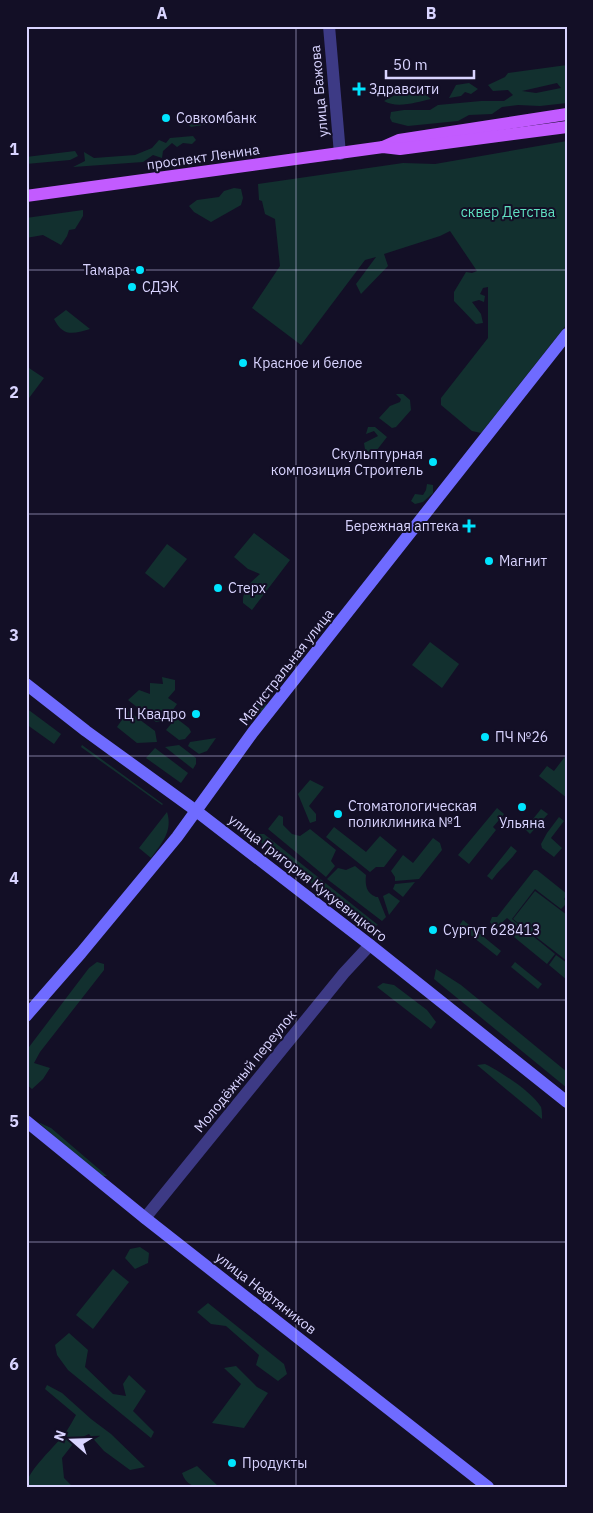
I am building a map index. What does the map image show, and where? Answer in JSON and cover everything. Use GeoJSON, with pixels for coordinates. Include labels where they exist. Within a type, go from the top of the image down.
{"type":"FeatureCollection","features":[{"type":"Feature","properties":{"kind":"main road","name":"проспект Ленина"},"geometry":{"type":"LineString","coordinates":[[26,196],[340,154],[383,147],[399,140],[567,114]]}},
{"type":"Feature","properties":{"kind":"main road","name":"проспект Ленина"},"geometry":{"type":"LineString","coordinates":[[383,147],[400,149],[567,127]]}},
{"type":"Feature","properties":{"kind":"street","name":"улица Бажова"},"geometry":{"type":"LineString","coordinates":[[329,26],[340,154]]}},
{"type":"Feature","properties":{"kind":"street","name":"Магистральная улица"},"geometry":{"type":"LineString","coordinates":[[26,1016],[164,852],[253,732],[567,334]]}},
{"type":"Feature","properties":{"kind":"street","name":"улица Григория Кукуевицкого"},"geometry":{"type":"LineString","coordinates":[[26,684],[86,731],[195,810],[370,945],[567,1102]]}},
{"type":"Feature","properties":{"kind":"street","name":"Молодёжный переулок"},"geometry":{"type":"LineString","coordinates":[[145,1218],[344,973],[370,945]]}},
{"type":"Feature","properties":{"kind":"street","name":"улица Нефтяников"},"geometry":{"type":"LineString","coordinates":[[26,1121],[145,1218],[488,1487]]}},
{"type":"Feature","properties":{"kind":"green space"},"geometry":{"type":"Polygon","coordinates":[[[567,65],[567,103],[502,107],[492,114],[469,115],[458,121],[408,126],[392,122],[390,118],[391,112],[404,110],[430,110],[438,105],[504,101],[513,95],[508,90],[493,91],[488,85],[505,77],[508,73],[567,65]],[[557,83],[522,91],[536,93],[561,88],[557,83]]]}},
{"type":"Feature","properties":{"kind":"green space"},"geometry":{"type":"Polygon","coordinates":[[[469,83],[478,89],[471,94],[465,92],[461,96],[449,98],[456,85],[469,83]]]}},
{"type":"Feature","properties":{"kind":"green space"},"geometry":{"type":"Polygon","coordinates":[[[420,90],[431,99],[401,105],[384,101],[395,95],[420,90]]]}},
{"type":"Feature","properties":{"kind":"green space"},"geometry":{"type":"Polygon","coordinates":[[[218,114],[223,116],[221,122],[191,127],[186,122],[191,118],[218,114]]]}},
{"type":"Feature","properties":{"kind":"green space"},"geometry":{"type":"Polygon","coordinates":[[[193,136],[196,140],[192,144],[183,143],[177,147],[172,143],[163,151],[162,158],[153,155],[143,162],[73,167],[85,161],[84,152],[94,158],[135,155],[152,148],[159,140],[166,143],[170,138],[193,136]]]}},
{"type":"Feature","properties":{"kind":"green space","name":"сквер Детства"},"geometry":{"type":"Polygon","coordinates":[[[567,141],[567,324],[481,433],[472,431],[441,405],[441,398],[488,338],[488,287],[483,288],[480,294],[485,296],[484,302],[479,300],[472,302],[481,314],[483,323],[476,324],[454,301],[454,292],[466,272],[472,273],[477,271],[450,231],[384,254],[388,266],[361,294],[356,284],[376,257],[365,260],[301,345],[252,308],[280,266],[275,219],[265,214],[262,201],[259,200],[258,184],[403,163],[435,164],[567,141]]]}},
{"type":"Feature","properties":{"kind":"green space"},"geometry":{"type":"Polygon","coordinates":[[[75,151],[78,156],[70,160],[26,164],[26,157],[75,151]]]}},
{"type":"Feature","properties":{"kind":"green space"},"geometry":{"type":"Polygon","coordinates":[[[234,188],[241,189],[243,198],[241,205],[211,222],[194,212],[189,206],[197,200],[219,197],[224,191],[234,188]]]}},
{"type":"Feature","properties":{"kind":"green space"},"geometry":{"type":"Polygon","coordinates":[[[83,210],[83,216],[75,229],[69,230],[61,245],[43,235],[26,238],[26,218],[83,210]]]}},
{"type":"Feature","properties":{"kind":"green space"},"geometry":{"type":"Polygon","coordinates":[[[66,310],[90,329],[69,333],[61,329],[54,319],[66,310]]]}},
{"type":"Feature","properties":{"kind":"green space"},"geometry":{"type":"Polygon","coordinates":[[[26,366],[44,378],[26,402],[26,366]]]}},
{"type":"Feature","properties":{"kind":"green space"},"geometry":{"type":"Polygon","coordinates":[[[396,394],[403,394],[410,400],[411,410],[396,427],[392,428],[379,418],[390,406],[400,402],[401,399],[396,394]]]}},
{"type":"Feature","properties":{"kind":"green space"},"geometry":{"type":"Polygon","coordinates":[[[368,427],[375,427],[387,437],[373,455],[365,449],[364,443],[378,436],[374,431],[366,434],[368,427]]]}},
{"type":"Feature","properties":{"kind":"green space"},"geometry":{"type":"Polygon","coordinates":[[[427,484],[433,485],[433,493],[423,502],[415,504],[411,501],[415,494],[423,495],[427,484]]]}},
{"type":"Feature","properties":{"kind":"green space"},"geometry":{"type":"Polygon","coordinates":[[[254,533],[290,560],[252,610],[243,603],[243,598],[250,583],[260,574],[248,569],[234,557],[254,533]]]}},
{"type":"Feature","properties":{"kind":"green space"},"geometry":{"type":"Polygon","coordinates":[[[167,544],[187,559],[164,588],[145,573],[167,544]]]}},
{"type":"Feature","properties":{"kind":"green space"},"geometry":{"type":"Polygon","coordinates":[[[430,642],[459,664],[442,688],[412,665],[430,642]]]}},
{"type":"Feature","properties":{"kind":"green space"},"geometry":{"type":"Polygon","coordinates":[[[162,677],[175,680],[175,690],[168,698],[177,704],[166,720],[156,722],[128,700],[139,690],[150,694],[150,683],[163,684],[162,677]]]}},
{"type":"Feature","properties":{"kind":"green space"},"geometry":{"type":"Polygon","coordinates":[[[260,697],[267,706],[262,712],[256,713],[249,722],[244,722],[244,715],[260,697]]]}},
{"type":"Feature","properties":{"kind":"green space"},"geometry":{"type":"Polygon","coordinates":[[[26,708],[61,734],[54,744],[26,724],[26,708]]]}},
{"type":"Feature","properties":{"kind":"green space"},"geometry":{"type":"Polygon","coordinates":[[[128,711],[155,731],[157,742],[137,743],[117,727],[128,711]]]}},
{"type":"Feature","properties":{"kind":"green space"},"geometry":{"type":"Polygon","coordinates":[[[176,718],[189,728],[191,732],[185,739],[179,740],[166,730],[176,718]]]}},
{"type":"Feature","properties":{"kind":"green space"},"geometry":{"type":"Polygon","coordinates":[[[216,738],[207,751],[199,754],[188,746],[190,742],[216,738]]]}},
{"type":"Feature","properties":{"kind":"green space"},"geometry":{"type":"Polygon","coordinates":[[[82,745],[163,804],[81,747],[82,745]]]}},
{"type":"Feature","properties":{"kind":"green space"},"geometry":{"type":"Polygon","coordinates":[[[179,745],[196,758],[196,764],[193,769],[165,747],[179,745]]]}},
{"type":"Feature","properties":{"kind":"green space"},"geometry":{"type":"Polygon","coordinates":[[[155,748],[188,773],[181,783],[146,758],[155,748]]]}},
{"type":"Feature","properties":{"kind":"green space"},"geometry":{"type":"Polygon","coordinates":[[[567,754],[567,798],[539,776],[547,766],[554,771],[567,754]]]}},
{"type":"Feature","properties":{"kind":"green space"},"geometry":{"type":"Polygon","coordinates":[[[310,780],[324,787],[309,806],[316,814],[316,821],[310,823],[298,794],[310,780]]]}},
{"type":"Feature","properties":{"kind":"green space"},"geometry":{"type":"Polygon","coordinates":[[[497,808],[504,814],[493,827],[496,830],[469,864],[458,855],[497,808]]]}},
{"type":"Feature","properties":{"kind":"green space"},"geometry":{"type":"Polygon","coordinates":[[[541,809],[548,814],[530,834],[525,829],[541,809]]]}},
{"type":"Feature","properties":{"kind":"green space"},"geometry":{"type":"Polygon","coordinates":[[[167,812],[169,825],[167,831],[151,858],[139,848],[167,812]]]}},
{"type":"Feature","properties":{"kind":"green space"},"geometry":{"type":"Polygon","coordinates":[[[279,815],[283,817],[283,825],[292,834],[300,836],[310,829],[336,850],[331,861],[335,866],[326,877],[268,829],[279,815]]]}},
{"type":"Feature","properties":{"kind":"green space"},"geometry":{"type":"Polygon","coordinates":[[[559,817],[564,821],[551,838],[562,848],[554,857],[542,848],[541,844],[559,817]]]}},
{"type":"Feature","properties":{"kind":"green space"},"geometry":{"type":"Polygon","coordinates":[[[334,827],[366,852],[380,836],[397,850],[384,867],[376,867],[370,872],[326,837],[334,827]]]}},
{"type":"Feature","properties":{"kind":"green space"},"geometry":{"type":"Polygon","coordinates":[[[257,834],[264,834],[378,925],[370,928],[364,925],[258,840],[257,834]]]}},
{"type":"Feature","properties":{"kind":"green space"},"geometry":{"type":"Polygon","coordinates":[[[433,838],[440,843],[442,850],[419,879],[395,881],[391,871],[403,855],[413,863],[433,838]]]}},
{"type":"Feature","properties":{"kind":"green space"},"geometry":{"type":"Polygon","coordinates":[[[511,846],[517,851],[492,880],[487,876],[511,846]]]}},
{"type":"Feature","properties":{"kind":"green space"},"geometry":{"type":"Polygon","coordinates":[[[355,866],[366,875],[368,891],[378,897],[386,917],[382,921],[327,879],[338,868],[346,870],[355,866]]]}},
{"type":"Feature","properties":{"kind":"green space"},"geometry":{"type":"Polygon","coordinates":[[[534,870],[537,870],[567,894],[564,899],[567,903],[561,909],[535,889],[512,919],[555,954],[547,964],[514,937],[520,929],[507,918],[497,927],[493,926],[490,922],[492,917],[497,917],[534,870]]]}},
{"type":"Feature","properties":{"kind":"green space"},"geometry":{"type":"Polygon","coordinates":[[[415,882],[403,897],[393,889],[395,884],[415,882]]]}},
{"type":"Feature","properties":{"kind":"green space"},"geometry":{"type":"Polygon","coordinates":[[[535,891],[567,915],[567,961],[513,919],[535,891]]]}},
{"type":"Feature","properties":{"kind":"green space"},"geometry":{"type":"Polygon","coordinates":[[[389,893],[400,901],[389,915],[383,896],[389,893]]]}},
{"type":"Feature","properties":{"kind":"green space"},"geometry":{"type":"Polygon","coordinates":[[[463,920],[501,951],[497,956],[459,926],[463,920]]]}},
{"type":"Feature","properties":{"kind":"green space"},"geometry":{"type":"Polygon","coordinates":[[[556,955],[567,963],[567,980],[549,965],[556,955]]]}},
{"type":"Feature","properties":{"kind":"green space"},"geometry":{"type":"Polygon","coordinates":[[[97,962],[104,964],[104,970],[40,1052],[34,1063],[50,1068],[43,1079],[32,1089],[26,1084],[26,1051],[89,968],[97,962]]]}},
{"type":"Feature","properties":{"kind":"green space"},"geometry":{"type":"Polygon","coordinates":[[[515,962],[542,984],[538,989],[511,967],[515,962]]]}},
{"type":"Feature","properties":{"kind":"green space"},"geometry":{"type":"Polygon","coordinates":[[[436,969],[461,985],[567,1072],[567,1088],[434,979],[436,969]]]}},
{"type":"Feature","properties":{"kind":"green space"},"geometry":{"type":"Polygon","coordinates":[[[383,983],[394,985],[427,1010],[436,1022],[431,1029],[377,987],[383,983]]]}},
{"type":"Feature","properties":{"kind":"green space"},"geometry":{"type":"Polygon","coordinates":[[[485,1064],[507,1077],[531,1095],[541,1107],[542,1119],[477,1065],[485,1064]]]}},
{"type":"Feature","properties":{"kind":"green space"},"geometry":{"type":"Polygon","coordinates":[[[38,1122],[51,1128],[107,1176],[100,1176],[38,1122]]]}},
{"type":"Feature","properties":{"kind":"green space"},"geometry":{"type":"Polygon","coordinates":[[[140,1247],[149,1253],[148,1263],[135,1269],[125,1258],[130,1249],[140,1247]]]}},
{"type":"Feature","properties":{"kind":"green space"},"geometry":{"type":"Polygon","coordinates":[[[113,1269],[129,1282],[93,1329],[76,1315],[113,1269]]]}},
{"type":"Feature","properties":{"kind":"green space"},"geometry":{"type":"Polygon","coordinates":[[[208,1303],[284,1364],[287,1374],[278,1381],[256,1365],[259,1355],[226,1326],[211,1324],[197,1312],[208,1303]]]}},
{"type":"Feature","properties":{"kind":"green space"},"geometry":{"type":"Polygon","coordinates":[[[69,1333],[88,1350],[85,1367],[113,1394],[126,1396],[123,1384],[129,1375],[146,1391],[133,1411],[154,1432],[151,1438],[68,1370],[57,1355],[55,1345],[69,1333]]]}},
{"type":"Feature","properties":{"kind":"green space"},"geometry":{"type":"Polygon","coordinates":[[[236,1366],[257,1387],[268,1393],[244,1428],[212,1423],[241,1384],[224,1368],[236,1366]]]}},
{"type":"Feature","properties":{"kind":"green space"},"geometry":{"type":"Polygon","coordinates":[[[47,1385],[62,1393],[111,1434],[145,1467],[130,1470],[104,1451],[89,1434],[76,1440],[62,1458],[64,1478],[73,1487],[26,1487],[31,1473],[66,1432],[76,1415],[45,1389],[47,1385]]]}},
{"type":"Feature","properties":{"kind":"green space"},"geometry":{"type":"Polygon","coordinates":[[[197,1466],[219,1487],[197,1487],[188,1483],[182,1473],[197,1466]]]}},
{"type":"Feature","properties":{"kind":"place","name":"Здравсити"},"geometry":{"type":"Point","coordinates":[359,89]}},
{"type":"Feature","properties":{"kind":"place","name":"Совкомбанк"},"geometry":{"type":"Point","coordinates":[166,118]}},
{"type":"Feature","properties":{"kind":"place","name":"Тамара"},"geometry":{"type":"Point","coordinates":[140,270]}},
{"type":"Feature","properties":{"kind":"place","name":"СДЭК"},"geometry":{"type":"Point","coordinates":[132,287]}},
{"type":"Feature","properties":{"kind":"place","name":"Красное и белое"},"geometry":{"type":"Point","coordinates":[243,363]}},
{"type":"Feature","properties":{"kind":"place","name":"Скульптурная композиция Строитель"},"geometry":{"type":"Point","coordinates":[433,462]}},
{"type":"Feature","properties":{"kind":"place","name":"Бережная аптека"},"geometry":{"type":"Point","coordinates":[469,526]}},
{"type":"Feature","properties":{"kind":"place","name":"Магнит"},"geometry":{"type":"Point","coordinates":[489,561]}},
{"type":"Feature","properties":{"kind":"place","name":"Стерх"},"geometry":{"type":"Point","coordinates":[218,588]}},
{"type":"Feature","properties":{"kind":"place","name":"ТЦ Квадро"},"geometry":{"type":"Point","coordinates":[196,714]}},
{"type":"Feature","properties":{"kind":"place","name":"ПЧ №26"},"geometry":{"type":"Point","coordinates":[485,737]}},
{"type":"Feature","properties":{"kind":"place","name":"Ульяна"},"geometry":{"type":"Point","coordinates":[522,807]}},
{"type":"Feature","properties":{"kind":"place","name":"Стоматологическая поликлиника №1"},"geometry":{"type":"Point","coordinates":[338,814]}},
{"type":"Feature","properties":{"kind":"place","name":"Сургут 628413"},"geometry":{"type":"Point","coordinates":[433,930]}},
{"type":"Feature","properties":{"kind":"place","name":"Продукты"},"geometry":{"type":"Point","coordinates":[232,1463]}}]}
